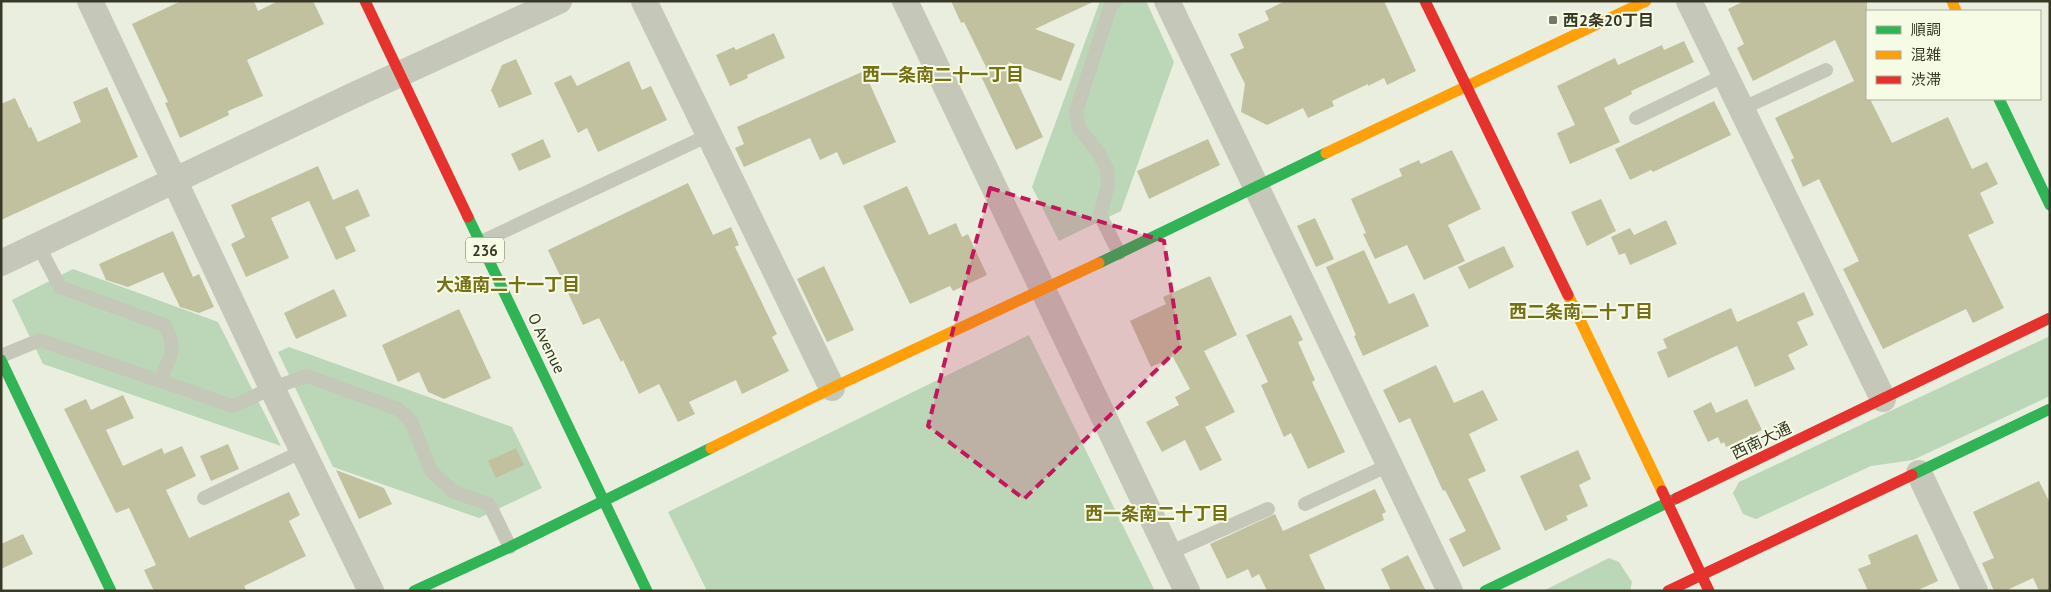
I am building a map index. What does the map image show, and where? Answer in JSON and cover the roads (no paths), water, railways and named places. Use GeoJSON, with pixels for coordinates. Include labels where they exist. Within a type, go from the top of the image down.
{"type":"FeatureCollection","features":[{"type":"Feature","properties":{"kind":"main road","name":"O Avenue"},"geometry":{"type":"LineString","coordinates":[[365,1],[647,591]]}},
{"type":"Feature","properties":{"kind":"main road"},"geometry":{"type":"LineString","coordinates":[[1425,1],[1709,591]]}},
{"type":"Feature","properties":{"kind":"main road"},"geometry":{"type":"LineString","coordinates":[[414,591],[510,547],[832,388],[1646,1]]}},
{"type":"Feature","properties":{"kind":"main road"},"geometry":{"type":"LineString","coordinates":[[1999,100],[2050,205]]}},
{"type":"Feature","properties":{"kind":"main road","name":"西南大通"},"geometry":{"type":"LineString","coordinates":[[1485,591],[2050,318]]}},
{"type":"Feature","properties":{"kind":"main road"},"geometry":{"type":"LineString","coordinates":[[1,360],[111,591]]}},
{"type":"Feature","properties":{"kind":"main road"},"geometry":{"type":"LineString","coordinates":[[1668,591],[2050,409]]}},
{"type":"Feature","properties":{"kind":"street"},"geometry":{"type":"LineString","coordinates":[[90,1],[272,388],[372,591]]}},
{"type":"Feature","properties":{"kind":"street"},"geometry":{"type":"LineString","coordinates":[[1,262],[559,1]]}},
{"type":"Feature","properties":{"kind":"street"},"geometry":{"type":"LineString","coordinates":[[644,1],[832,388]]}},
{"type":"Feature","properties":{"kind":"street"},"geometry":{"type":"LineString","coordinates":[[905,1],[1187,591]]}},
{"type":"Feature","properties":{"kind":"street"},"geometry":{"type":"LineString","coordinates":[[1167,1],[1254,187],[1450,591]]}},
{"type":"Feature","properties":{"kind":"street"},"geometry":{"type":"LineString","coordinates":[[1689,1],[1882,400]]}},
{"type":"Feature","properties":{"kind":"street"},"geometry":{"type":"LineString","coordinates":[[1919,472],[1975,591]]}},
{"type":"Feature","properties":{"kind":"lane"},"geometry":{"type":"LineString","coordinates":[[1115,1],[1111,5],[1076,111],[1079,128],[1108,168],[1108,185],[1100,215],[1119,253]]}},
{"type":"Feature","properties":{"kind":"lane"},"geometry":{"type":"LineString","coordinates":[[1741,109],[1826,70]]}},
{"type":"Feature","properties":{"kind":"lane"},"geometry":{"type":"LineString","coordinates":[[1636,118],[1725,75]]}},
{"type":"Feature","properties":{"kind":"lane"},"geometry":{"type":"LineString","coordinates":[[481,242],[709,135]]}},
{"type":"Feature","properties":{"kind":"lane"},"geometry":{"type":"LineString","coordinates":[[38,245],[60,287],[164,325],[171,336],[174,350],[159,380]]}},
{"type":"Feature","properties":{"kind":"lane"},"geometry":{"type":"LineString","coordinates":[[1,356],[40,340],[233,406],[272,388],[306,376],[398,409],[411,421],[431,471],[454,492],[488,504],[510,547]]}},
{"type":"Feature","properties":{"kind":"lane"},"geometry":{"type":"LineString","coordinates":[[204,498],[303,451]]}},
{"type":"Feature","properties":{"kind":"lane"},"geometry":{"type":"LineString","coordinates":[[1305,504],[1389,466]]}},
{"type":"Feature","properties":{"kind":"lane"},"geometry":{"type":"LineString","coordinates":[[1169,552],[1268,509]]}},
{"type":"Feature","properties":{"kind":"place","name":"西2条20丁目"},"geometry":{"type":"Point","coordinates":[1553,20]}},
{"type":"Feature","properties":{"kind":"district","name":"西一条南二十一丁目"},"geometry":{"type":"Point","coordinates":[943,74]}},
{"type":"Feature","properties":{"kind":"district","name":"大通南二十一丁目"},"geometry":{"type":"Point","coordinates":[508,284]}},
{"type":"Feature","properties":{"kind":"district","name":"西二条南二十丁目"},"geometry":{"type":"Point","coordinates":[1581,311]}},
{"type":"Feature","properties":{"kind":"district","name":"西一条南二十丁目"},"geometry":{"type":"Point","coordinates":[1157,513]}}]}
